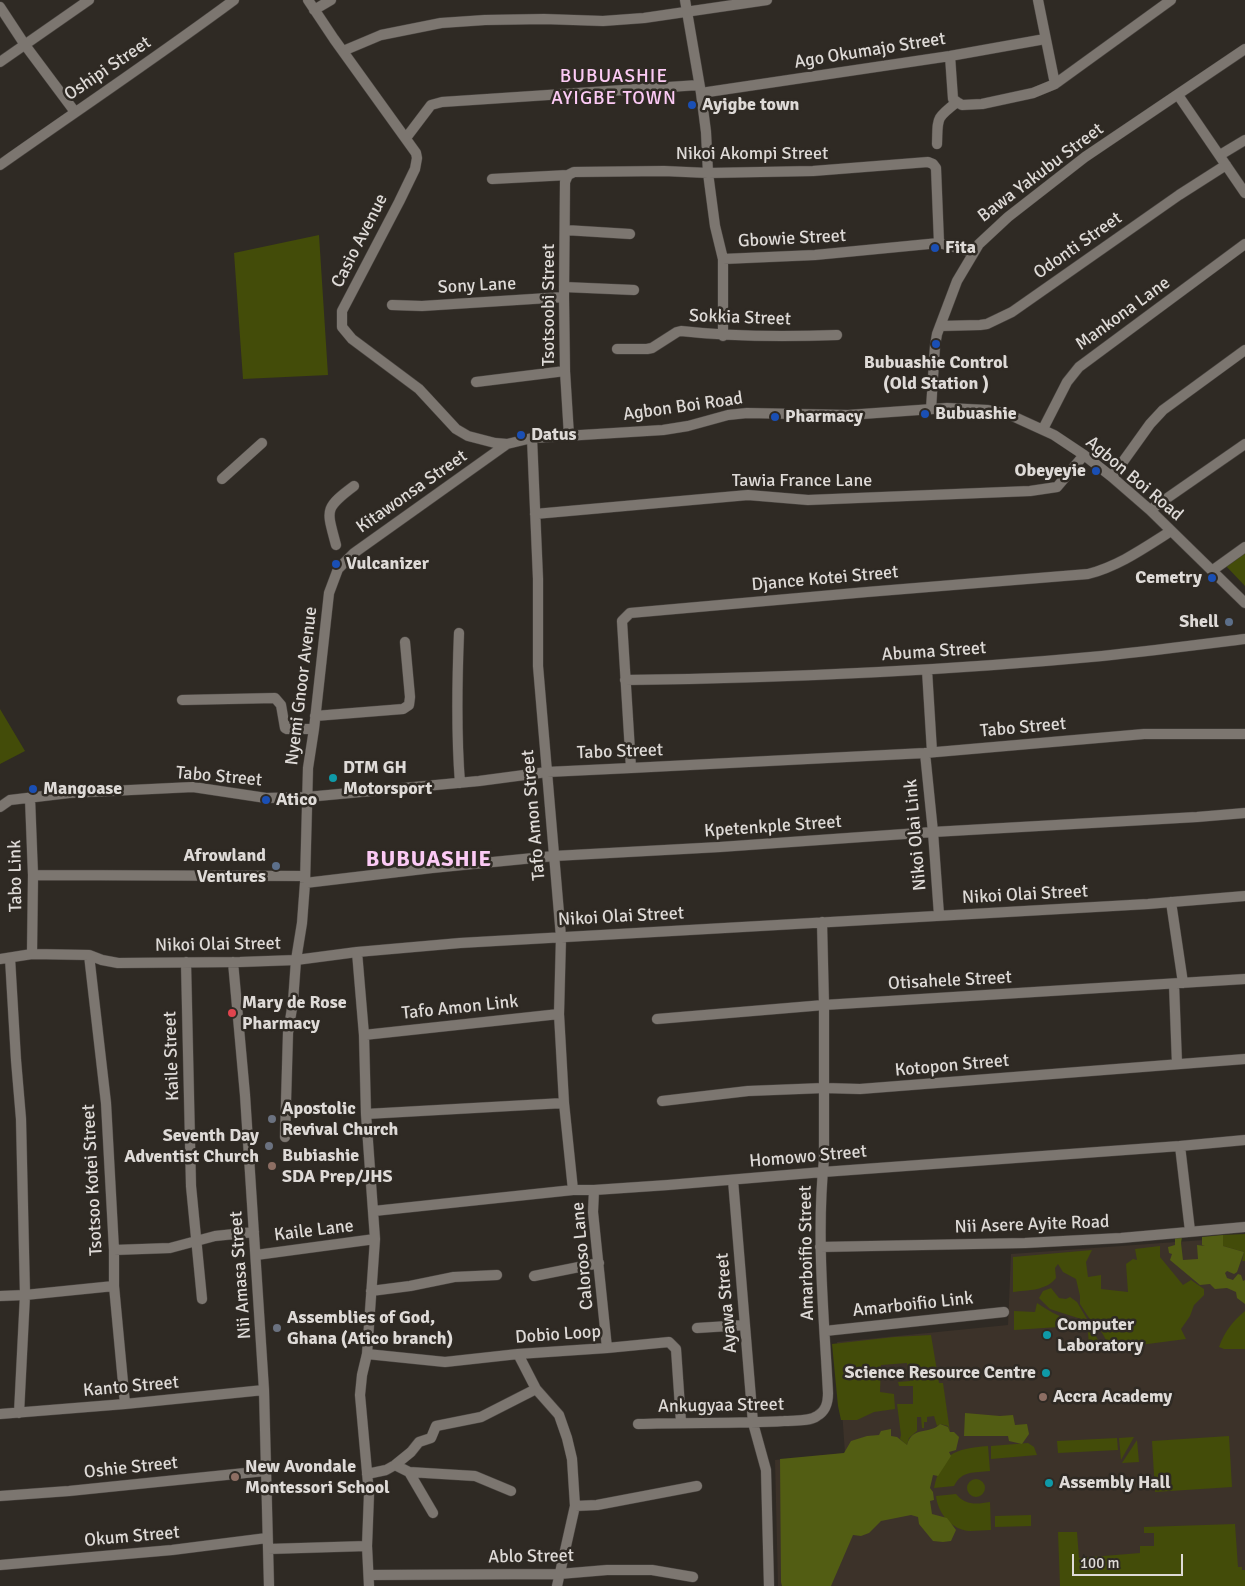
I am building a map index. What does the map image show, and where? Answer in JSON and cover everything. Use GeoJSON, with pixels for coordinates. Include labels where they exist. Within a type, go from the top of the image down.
{"type":"FeatureCollection","features":[{"type":"Feature","properties":{"kind":"street"},"geometry":{"type":"LineString","coordinates":[[0,62],[90,0]]}},
{"type":"Feature","properties":{"kind":"street","name":"Oshipi Street"},"geometry":{"type":"LineString","coordinates":[[0,165],[156,57],[234,0]]}},
{"type":"Feature","properties":{"kind":"street","name":"Casio Avenue"},"geometry":{"type":"LineString","coordinates":[[308,0],[406,138],[416,153],[417,158],[398,202],[342,311],[342,327],[352,339],[419,390],[456,429],[468,436],[507,444]]}},
{"type":"Feature","properties":{"kind":"street"},"geometry":{"type":"LineString","coordinates":[[314,10],[331,0]]}},
{"type":"Feature","properties":{"kind":"street","name":"Gbowie Street"},"geometry":{"type":"LineString","coordinates":[[684,0],[700,89],[706,132],[708,173],[715,226],[722,259],[816,255],[939,242],[972,252]]}},
{"type":"Feature","properties":{"kind":"street"},"geometry":{"type":"LineString","coordinates":[[343,51],[381,36],[441,23],[544,19],[603,21],[687,12],[767,0]]}},
{"type":"Feature","properties":{"kind":"street"},"geometry":{"type":"LineString","coordinates":[[1038,0],[1055,84]]}},
{"type":"Feature","properties":{"kind":"street"},"geometry":{"type":"LineString","coordinates":[[950,56],[953,98],[962,105],[982,104],[1033,94],[1055,84],[1172,0]]}},
{"type":"Feature","properties":{"kind":"street"},"geometry":{"type":"LineString","coordinates":[[0,7],[25,45],[75,112]]}},
{"type":"Feature","properties":{"kind":"street","name":"Ago Okumajo Street"},"geometry":{"type":"LineString","coordinates":[[406,138],[431,105],[442,102],[700,89],[950,56],[1045,40]]}},
{"type":"Feature","properties":{"kind":"street","name":"Bawa Yakubu Street"},"geometry":{"type":"LineString","coordinates":[[930,409],[935,346],[940,326],[957,281],[972,252],[982,240],[1070,169],[1245,49]]}},
{"type":"Feature","properties":{"kind":"street"},"geometry":{"type":"LineString","coordinates":[[1178,94],[1245,193]]}},
{"type":"Feature","properties":{"kind":"street"},"geometry":{"type":"LineString","coordinates":[[937,144],[940,116],[957,102]]}},
{"type":"Feature","properties":{"kind":"street"},"geometry":{"type":"LineString","coordinates":[[1220,155],[1245,140]]}},
{"type":"Feature","properties":{"kind":"street","name":"Nikoi Akompi Street"},"geometry":{"type":"LineString","coordinates":[[492,179],[568,175],[574,172],[664,171],[708,173],[813,171],[928,162],[936,168],[939,242]]}},
{"type":"Feature","properties":{"kind":"street","name":"Odonti Street"},"geometry":{"type":"LineString","coordinates":[[940,326],[987,324],[1012,312],[1226,165]]}},
{"type":"Feature","properties":{"kind":"street","name":"Tsotsoobi Street"},"geometry":{"type":"LineString","coordinates":[[568,175],[565,182],[564,292],[565,372],[569,436]]}},
{"type":"Feature","properties":{"kind":"street"},"geometry":{"type":"LineString","coordinates":[[565,230],[630,234]]}},
{"type":"Feature","properties":{"kind":"street","name":"Mankona Lane"},"geometry":{"type":"LineString","coordinates":[[1042,429],[1067,382],[1078,367],[1245,244]]}},
{"type":"Feature","properties":{"kind":"street"},"geometry":{"type":"LineString","coordinates":[[722,259],[723,336]]}},
{"type":"Feature","properties":{"kind":"street","name":"Sony Lane"},"geometry":{"type":"LineString","coordinates":[[392,305],[422,306],[564,292],[634,290]]}},
{"type":"Feature","properties":{"kind":"street","name":"Sokkia Street"},"geometry":{"type":"LineString","coordinates":[[617,349],[647,350],[681,331],[723,336],[788,337],[837,335]]}},
{"type":"Feature","properties":{"kind":"street"},"geometry":{"type":"LineString","coordinates":[[1112,477],[1150,424],[1163,410],[1245,350]]}},
{"type":"Feature","properties":{"kind":"street"},"geometry":{"type":"LineString","coordinates":[[476,382],[565,372]]}},
{"type":"Feature","properties":{"kind":"street","name":"Agbon Boi Road"},"geometry":{"type":"LineString","coordinates":[[507,444],[532,438],[663,430],[738,414],[848,415],[947,408],[1008,414],[1042,429],[1084,455],[1112,477],[1150,510],[1245,603]]}},
{"type":"Feature","properties":{"kind":"street","name":"Tafo Amon Street"},"geometry":{"type":"LineString","coordinates":[[532,438],[538,579],[538,666],[561,936],[559,1014],[564,1103],[573,1190]]}},
{"type":"Feature","properties":{"kind":"street"},"geometry":{"type":"LineString","coordinates":[[222,479],[262,443]]}},
{"type":"Feature","properties":{"kind":"street","name":"Kitawonsa Street"},"geometry":{"type":"LineString","coordinates":[[338,569],[354,553],[507,444]]}},
{"type":"Feature","properties":{"kind":"street"},"geometry":{"type":"LineString","coordinates":[[1150,510],[1245,444]]}},
{"type":"Feature","properties":{"kind":"street","name":"Tawia France Lane"},"geometry":{"type":"LineString","coordinates":[[535,514],[748,495],[808,500],[1021,492],[1052,489],[1061,483],[1084,455]]}},
{"type":"Feature","properties":{"kind":"street"},"geometry":{"type":"LineString","coordinates":[[336,546],[330,518],[330,506],[354,486]]}},
{"type":"Feature","properties":{"kind":"street","name":"Djance Kotei Street"},"geometry":{"type":"LineString","coordinates":[[631,768],[622,621],[626,615],[634,611],[1088,574],[1106,570],[1171,531]]}},
{"type":"Feature","properties":{"kind":"street"},"geometry":{"type":"LineString","coordinates":[[1213,570],[1245,547]]}},
{"type":"Feature","properties":{"kind":"street","name":"Nyemi Gnoor Avenue"},"geometry":{"type":"LineString","coordinates":[[285,1137],[288,1033],[302,924],[305,880],[308,768],[316,716],[329,592],[338,569]]}},
{"type":"Feature","properties":{"kind":"street"},"geometry":{"type":"LineString","coordinates":[[459,633],[456,710],[460,782]]}},
{"type":"Feature","properties":{"kind":"street","name":"Abuma Street"},"geometry":{"type":"LineString","coordinates":[[625,680],[756,678],[927,670],[1102,656],[1245,639]]}},
{"type":"Feature","properties":{"kind":"street"},"geometry":{"type":"LineString","coordinates":[[316,716],[403,709],[409,705],[410,697],[405,642]]}},
{"type":"Feature","properties":{"kind":"street","name":"Nikoi Olai Link"},"geometry":{"type":"LineString","coordinates":[[927,670],[929,752],[939,915]]}},
{"type":"Feature","properties":{"kind":"street"},"geometry":{"type":"LineString","coordinates":[[182,700],[275,698],[280,705],[285,728],[314,729]]}},
{"type":"Feature","properties":{"kind":"street","name":"Tabo Street"},"geometry":{"type":"LineString","coordinates":[[0,807],[10,800],[69,793],[193,787],[266,798],[307,797],[479,781],[547,772],[929,752],[1144,734],[1245,734]]}},
{"type":"Feature","properties":{"kind":"street","name":"Tabo Link"},"geometry":{"type":"LineString","coordinates":[[30,798],[33,875],[32,954]]}},
{"type":"Feature","properties":{"kind":"street","name":"Kpetenkple Street"},"geometry":{"type":"LineString","coordinates":[[33,875],[305,880],[554,856],[1245,813]]}},
{"type":"Feature","properties":{"kind":"street","name":"Nikoi Olai Street"},"geometry":{"type":"LineString","coordinates":[[5,958],[32,954],[89,955],[118,963],[296,960],[357,952],[561,936],[1171,902],[1245,896]]}},
{"type":"Feature","properties":{"kind":"street"},"geometry":{"type":"LineString","coordinates":[[1171,902],[1178,983],[1177,1064]]}},
{"type":"Feature","properties":{"kind":"street","name":"Amarboifio Street"},"geometry":{"type":"LineString","coordinates":[[805,1420],[818,1416],[826,1408],[828,1401],[820,1247],[824,1159],[822,922]]}},
{"type":"Feature","properties":{"kind":"street"},"geometry":{"type":"LineString","coordinates":[[357,952],[364,1035],[366,1114],[375,1239],[367,1354],[360,1395],[369,1494],[367,1546],[370,1586]]}},
{"type":"Feature","properties":{"kind":"street","name":"Tsotsoo Kotei Street"},"geometry":{"type":"LineString","coordinates":[[89,955],[106,1103],[114,1250],[114,1286],[125,1404]]}},
{"type":"Feature","properties":{"kind":"street"},"geometry":{"type":"LineString","coordinates":[[5,958],[21,1119],[25,1295],[19,1413]]}},
{"type":"Feature","properties":{"kind":"street","name":"Kaile Street"},"geometry":{"type":"LineString","coordinates":[[186,962],[191,1186],[198,1241],[202,1298]]}},
{"type":"Feature","properties":{"kind":"street","name":"Nii Amasa Street"},"geometry":{"type":"LineString","coordinates":[[233,962],[245,1094],[264,1390],[269,1586]]}},
{"type":"Feature","properties":{"kind":"street","name":"Otisahele Street"},"geometry":{"type":"LineString","coordinates":[[657,1019],[824,1005],[1245,979]]}},
{"type":"Feature","properties":{"kind":"street","name":"Tafo Amon Link"},"geometry":{"type":"LineString","coordinates":[[364,1035],[559,1014]]}},
{"type":"Feature","properties":{"kind":"street","name":"Kotopon Street"},"geometry":{"type":"LineString","coordinates":[[662,1101],[748,1091],[824,1088],[868,1089],[1245,1059]]}},
{"type":"Feature","properties":{"kind":"street"},"geometry":{"type":"LineString","coordinates":[[366,1114],[564,1103]]}},
{"type":"Feature","properties":{"kind":"street","name":"Homowo Street"},"geometry":{"type":"LineString","coordinates":[[374,1212],[573,1190],[733,1180],[1245,1140]]}},
{"type":"Feature","properties":{"kind":"street"},"geometry":{"type":"LineString","coordinates":[[1180,1146],[1190,1231]]}},
{"type":"Feature","properties":{"kind":"street","name":"Ayawa Street"},"geometry":{"type":"LineString","coordinates":[[733,1180],[753,1423],[766,1470],[769,1586]]}},
{"type":"Feature","properties":{"kind":"street","name":"Caloroso Lane"},"geometry":{"type":"LineString","coordinates":[[594,1190],[593,1212],[607,1348]]}},
{"type":"Feature","properties":{"kind":"street","name":"Nii Asere Ayite Road"},"geometry":{"type":"LineString","coordinates":[[820,1247],[1024,1243],[1121,1238],[1245,1227]]}},
{"type":"Feature","properties":{"kind":"street"},"geometry":{"type":"LineString","coordinates":[[114,1250],[170,1248],[216,1236],[254,1232]]}},
{"type":"Feature","properties":{"kind":"street","name":"Kaile Lane"},"geometry":{"type":"LineString","coordinates":[[256,1255],[375,1239]]}},
{"type":"Feature","properties":{"kind":"street"},"geometry":{"type":"LineString","coordinates":[[534,1276],[599,1263]]}},
{"type":"Feature","properties":{"kind":"street"},"geometry":{"type":"LineString","coordinates":[[372,1291],[410,1286],[454,1276],[497,1275]]}},
{"type":"Feature","properties":{"kind":"street"},"geometry":{"type":"LineString","coordinates":[[0,1296],[114,1286]]}},
{"type":"Feature","properties":{"kind":"street","name":"Amarboifio Link"},"geometry":{"type":"LineString","coordinates":[[824,1331],[1004,1312]]}},
{"type":"Feature","properties":{"kind":"street"},"geometry":{"type":"LineString","coordinates":[[696,1328],[745,1325]]}},
{"type":"Feature","properties":{"kind":"street","name":"Dobio Loop"},"geometry":{"type":"LineString","coordinates":[[367,1354],[444,1362],[669,1342],[676,1349],[681,1422]]}},
{"type":"Feature","properties":{"kind":"street"},"geometry":{"type":"LineString","coordinates":[[518,1354],[536,1389],[559,1415],[572,1459],[575,1506],[557,1586]]}},
{"type":"Feature","properties":{"kind":"street"},"geometry":{"type":"LineString","coordinates":[[367,1474],[386,1470],[395,1465],[411,1452],[419,1442],[431,1438],[436,1426],[481,1417],[536,1389]]}},
{"type":"Feature","properties":{"kind":"street","name":"Kanto Street"},"geometry":{"type":"LineString","coordinates":[[0,1414],[264,1390]]}},
{"type":"Feature","properties":{"kind":"street","name":"Ankugyaa Street"},"geometry":{"type":"LineString","coordinates":[[638,1424],[681,1422],[753,1423],[805,1420]]}},
{"type":"Feature","properties":{"kind":"street"},"geometry":{"type":"LineString","coordinates":[[395,1465],[408,1472],[475,1476],[511,1491]]}},
{"type":"Feature","properties":{"kind":"street","name":"Oshie Street"},"geometry":{"type":"LineString","coordinates":[[0,1496],[69,1491],[265,1471]]}},
{"type":"Feature","properties":{"kind":"street"},"geometry":{"type":"LineString","coordinates":[[408,1472],[433,1513]]}},
{"type":"Feature","properties":{"kind":"street"},"geometry":{"type":"LineString","coordinates":[[575,1506],[597,1505],[697,1486]]}},
{"type":"Feature","properties":{"kind":"street","name":"Okum Street"},"geometry":{"type":"LineString","coordinates":[[0,1565],[268,1543],[367,1546]]}},
{"type":"Feature","properties":{"kind":"street","name":"Ablo Street"},"geometry":{"type":"LineString","coordinates":[[369,1575],[560,1574],[607,1570],[652,1570],[692,1577]]}},
{"type":"Feature","properties":{"kind":"shaded area","name":"Accra Academy"},"geometry":{"type":"Polygon","coordinates":[[[1245,1237],[1245,1586],[778,1586],[775,1460],[845,1453],[837,1342],[1008,1325],[1011,1254],[1245,1237]]]}},
{"type":"Feature","properties":{"kind":"green space"},"geometry":{"type":"Polygon","coordinates":[[[319,235],[328,375],[243,379],[234,253],[319,235]]]}},
{"type":"Feature","properties":{"kind":"green space"},"geometry":{"type":"Polygon","coordinates":[[[1245,552],[1245,586],[1226,566],[1245,552]]]}},
{"type":"Feature","properties":{"kind":"green space"},"geometry":{"type":"Polygon","coordinates":[[[0,709],[25,751],[0,764],[0,709]]]}},
{"type":"Feature","properties":{"kind":"green space"},"geometry":{"type":"Polygon","coordinates":[[[1245,1234],[1245,1261],[1242,1261],[1244,1252],[1223,1246],[1223,1235],[1245,1234]]]}},
{"type":"Feature","properties":{"kind":"green space"},"geometry":{"type":"Polygon","coordinates":[[[1223,1235],[1223,1246],[1244,1252],[1237,1272],[1234,1274],[1227,1271],[1225,1273],[1227,1278],[1233,1280],[1238,1274],[1241,1275],[1243,1281],[1245,1280],[1245,1304],[1237,1298],[1236,1292],[1227,1288],[1215,1289],[1210,1284],[1200,1285],[1170,1260],[1172,1254],[1169,1253],[1168,1247],[1175,1245],[1175,1238],[1182,1237],[1183,1260],[1198,1259],[1197,1245],[1205,1246],[1202,1245],[1202,1237],[1223,1235]]]}},
{"type":"Feature","properties":{"kind":"green space"},"geometry":{"type":"Polygon","coordinates":[[[1160,1246],[1160,1257],[1183,1285],[1191,1280],[1204,1289],[1204,1295],[1194,1305],[1190,1316],[1181,1329],[1186,1339],[1110,1347],[1101,1331],[1080,1304],[1076,1279],[1063,1272],[1058,1264],[1055,1268],[1056,1278],[1052,1282],[1042,1288],[1013,1292],[1013,1257],[1092,1250],[1086,1262],[1088,1277],[1101,1275],[1101,1289],[1128,1292],[1126,1264],[1133,1259],[1137,1260],[1135,1249],[1160,1246]]]}},
{"type":"Feature","properties":{"kind":"green space"},"geometry":{"type":"Polygon","coordinates":[[[1051,1288],[1059,1298],[1066,1299],[1070,1297],[1077,1302],[1087,1319],[1084,1320],[1050,1309],[1039,1298],[1043,1291],[1051,1288]]]}},
{"type":"Feature","properties":{"kind":"green space"},"geometry":{"type":"Polygon","coordinates":[[[1037,1303],[1061,1317],[1085,1322],[1089,1325],[1014,1330],[1014,1311],[1035,1312],[1037,1303]]]}},
{"type":"Feature","properties":{"kind":"green space"},"geometry":{"type":"Polygon","coordinates":[[[1245,1311],[1245,1349],[1224,1349],[1219,1347],[1229,1327],[1245,1311]]]}},
{"type":"Feature","properties":{"kind":"green space"},"geometry":{"type":"Polygon","coordinates":[[[1092,1329],[1103,1349],[1089,1348],[1088,1331],[1092,1329]]]}},
{"type":"Feature","properties":{"kind":"green space"},"geometry":{"type":"Polygon","coordinates":[[[931,1335],[939,1383],[943,1383],[950,1432],[948,1426],[940,1424],[937,1426],[934,1416],[927,1417],[927,1422],[924,1422],[924,1428],[922,1428],[921,1417],[917,1417],[917,1431],[909,1438],[907,1445],[900,1439],[897,1404],[913,1404],[913,1386],[899,1386],[898,1382],[910,1381],[907,1363],[881,1365],[880,1392],[894,1394],[895,1409],[874,1412],[857,1420],[841,1420],[832,1344],[931,1335]]]}},
{"type":"Feature","properties":{"kind":"green space"},"geometry":{"type":"Polygon","coordinates":[[[965,1413],[1000,1416],[1013,1415],[1015,1425],[1027,1424],[1029,1434],[1022,1444],[1009,1441],[1008,1436],[964,1436],[965,1413]]]}},
{"type":"Feature","properties":{"kind":"green space"},"geometry":{"type":"Polygon","coordinates":[[[940,1424],[948,1427],[950,1432],[954,1432],[959,1437],[956,1450],[949,1452],[951,1456],[938,1476],[933,1475],[930,1488],[933,1492],[934,1500],[930,1501],[932,1514],[947,1518],[956,1530],[951,1541],[933,1541],[919,1524],[918,1517],[911,1515],[881,1521],[869,1533],[861,1536],[853,1535],[831,1586],[782,1586],[780,1459],[844,1453],[851,1441],[867,1436],[879,1435],[881,1431],[891,1429],[891,1436],[897,1437],[907,1445],[917,1432],[931,1429],[940,1424]]]}},
{"type":"Feature","properties":{"kind":"green space"},"geometry":{"type":"Polygon","coordinates":[[[1229,1436],[1232,1487],[1155,1492],[1152,1441],[1229,1436]]]}},
{"type":"Feature","properties":{"kind":"green space"},"geometry":{"type":"Polygon","coordinates":[[[1134,1437],[1121,1460],[1119,1438],[1134,1437]]]}},
{"type":"Feature","properties":{"kind":"green space"},"geometry":{"type":"Polygon","coordinates":[[[1117,1438],[1118,1450],[1058,1453],[1057,1441],[1117,1438]]]}},
{"type":"Feature","properties":{"kind":"green space"},"geometry":{"type":"Polygon","coordinates":[[[1137,1440],[1139,1462],[1122,1463],[1137,1440]]]}},
{"type":"Feature","properties":{"kind":"green space"},"geometry":{"type":"Polygon","coordinates":[[[1028,1443],[1034,1447],[1037,1455],[991,1459],[991,1446],[1028,1443]]]}},
{"type":"Feature","properties":{"kind":"green space"},"geometry":{"type":"Polygon","coordinates":[[[988,1446],[990,1471],[969,1473],[961,1477],[954,1486],[934,1488],[941,1467],[951,1455],[966,1449],[988,1446]]]}},
{"type":"Feature","properties":{"kind":"green space"},"geometry":{"type":"Polygon","coordinates":[[[976,1479],[982,1482],[985,1488],[982,1494],[976,1497],[970,1494],[967,1488],[970,1482],[976,1479]]]}},
{"type":"Feature","properties":{"kind":"green space"},"geometry":{"type":"Polygon","coordinates":[[[956,1494],[964,1501],[976,1504],[990,1502],[991,1530],[963,1530],[947,1520],[937,1503],[936,1496],[956,1494]]]}},
{"type":"Feature","properties":{"kind":"green space"},"geometry":{"type":"Polygon","coordinates":[[[1031,1515],[1031,1526],[995,1527],[995,1516],[1031,1515]]]}},
{"type":"Feature","properties":{"kind":"green space"},"geometry":{"type":"Polygon","coordinates":[[[1235,1524],[1238,1567],[1242,1567],[1242,1570],[1245,1570],[1245,1586],[1060,1586],[1058,1532],[1077,1532],[1079,1558],[1140,1553],[1140,1546],[1154,1546],[1154,1533],[1144,1533],[1144,1527],[1235,1524]]]}},
{"type":"Feature","properties":{"kind":"place","name":"Ayigbe town"},"geometry":{"type":"Point","coordinates":[692,105]}},
{"type":"Feature","properties":{"kind":"place","name":"Fita"},"geometry":{"type":"Point","coordinates":[935,248]}},
{"type":"Feature","properties":{"kind":"place","name":"Bubuashie Control (Old Station )"},"geometry":{"type":"Point","coordinates":[936,344]}},
{"type":"Feature","properties":{"kind":"place","name":"Bubuashie"},"geometry":{"type":"Point","coordinates":[925,414]}},
{"type":"Feature","properties":{"kind":"place","name":"Pharmacy"},"geometry":{"type":"Point","coordinates":[775,417]}},
{"type":"Feature","properties":{"kind":"place","name":"Datus"},"geometry":{"type":"Point","coordinates":[521,435]}},
{"type":"Feature","properties":{"kind":"place","name":"Obeyeyie"},"geometry":{"type":"Point","coordinates":[1096,471]}},
{"type":"Feature","properties":{"kind":"place","name":"Vulcanizer"},"geometry":{"type":"Point","coordinates":[336,564]}},
{"type":"Feature","properties":{"kind":"place","name":"Cemetry"},"geometry":{"type":"Point","coordinates":[1212,578]}},
{"type":"Feature","properties":{"kind":"place","name":"Shell"},"geometry":{"type":"Point","coordinates":[1229,622]}},
{"type":"Feature","properties":{"kind":"place","name":"DTM GH Motorsport"},"geometry":{"type":"Point","coordinates":[333,778]}},
{"type":"Feature","properties":{"kind":"place","name":"Mangoase"},"geometry":{"type":"Point","coordinates":[33,789]}},
{"type":"Feature","properties":{"kind":"place","name":"Atico"},"geometry":{"type":"Point","coordinates":[266,800]}},
{"type":"Feature","properties":{"kind":"place","name":"Afrowland Ventures"},"geometry":{"type":"Point","coordinates":[276,866]}},
{"type":"Feature","properties":{"kind":"place","name":"Mary de Rose Pharmacy"},"geometry":{"type":"Point","coordinates":[232,1013]}},
{"type":"Feature","properties":{"kind":"place","name":"Apostolic Revival Church"},"geometry":{"type":"Point","coordinates":[272,1119]}},
{"type":"Feature","properties":{"kind":"place","name":"Seventh Day Adventist Church"},"geometry":{"type":"Point","coordinates":[269,1146]}},
{"type":"Feature","properties":{"kind":"place","name":"Bubiashie SDA Prep/JHS"},"geometry":{"type":"Point","coordinates":[272,1166]}},
{"type":"Feature","properties":{"kind":"place","name":"Assemblies of God, Ghana (Atico branch)"},"geometry":{"type":"Point","coordinates":[277,1328]}},
{"type":"Feature","properties":{"kind":"place","name":"Computer Laboratory"},"geometry":{"type":"Point","coordinates":[1047,1335]}},
{"type":"Feature","properties":{"kind":"place","name":"Science Resource Centre"},"geometry":{"type":"Point","coordinates":[1046,1373]}},
{"type":"Feature","properties":{"kind":"place","name":"Accra Academy"},"geometry":{"type":"Point","coordinates":[1043,1397]}},
{"type":"Feature","properties":{"kind":"place","name":"New Avondale Montessori School"},"geometry":{"type":"Point","coordinates":[235,1477]}},
{"type":"Feature","properties":{"kind":"place","name":"Assembly Hall"},"geometry":{"type":"Point","coordinates":[1049,1483]}},
{"type":"Feature","properties":{"kind":"district","name":"BUBUASHIE AYIGBE TOWN"},"geometry":{"type":"Point","coordinates":[614,88]}},
{"type":"Feature","properties":{"kind":"district","name":"BUBUASHIE"},"geometry":{"type":"Point","coordinates":[429,860]}}]}
